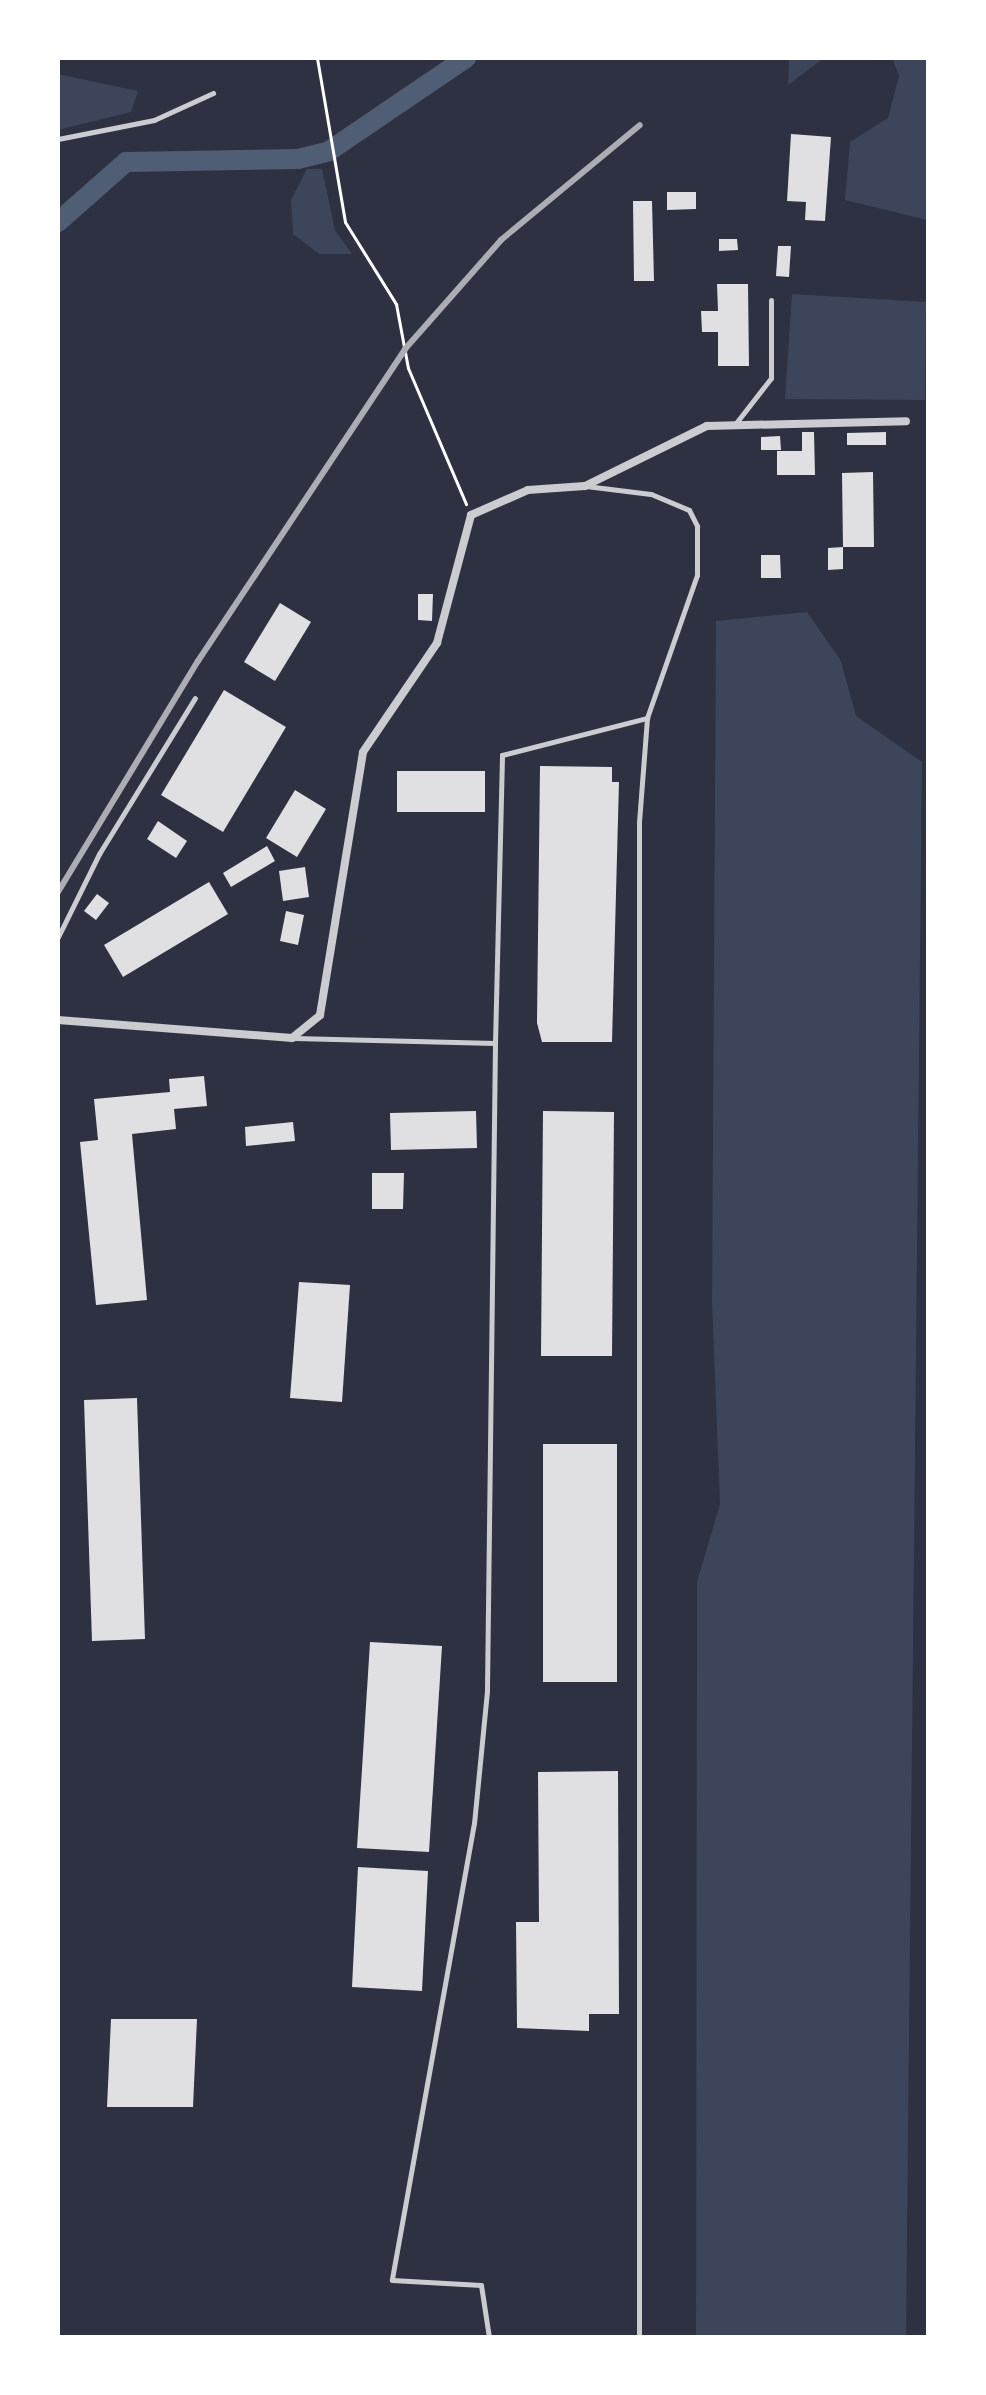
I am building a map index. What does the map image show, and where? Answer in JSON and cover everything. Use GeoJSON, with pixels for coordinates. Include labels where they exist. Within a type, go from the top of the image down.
{"type":"FeatureCollection","features":[{"type":"Feature","properties":{"kind":"street"},"geometry":{"type":"LineString","coordinates":[[58,1020],[292,1038],[320,1015],[363,752],[437,643],[471,515],[528,490],[585,486],[707,426],[906,421]]}},
{"type":"Feature","properties":{"kind":"lane"},"geometry":{"type":"LineString","coordinates":[[58,139],[154,120],[213,93]]}},
{"type":"Feature","properties":{"kind":"lane"},"geometry":{"type":"LineString","coordinates":[[736,423],[771,378],[771,300]]}},
{"type":"Feature","properties":{"kind":"lane"},"geometry":{"type":"LineString","coordinates":[[585,486],[651,494],[689,510],[697,526],[697,575],[647,718],[639,823],[639,2337]]}},
{"type":"Feature","properties":{"kind":"lane"},"geometry":{"type":"LineString","coordinates":[[58,937],[99,854],[195,698]]}},
{"type":"Feature","properties":{"kind":"lane"},"geometry":{"type":"LineString","coordinates":[[489,2337],[481,2285],[392,2280],[474,1823],[487,1691],[502,755],[647,718]]}},
{"type":"Feature","properties":{"kind":"lane"},"geometry":{"type":"LineString","coordinates":[[292,1038],[495,1043]]}},
{"type":"Feature","properties":{"kind":"path"},"geometry":{"type":"LineString","coordinates":[[317,58],[345,222],[396,304],[408,368],[471,515]]}},
{"type":"Feature","properties":{"kind":"shaded area"},"geometry":{"type":"Polygon","coordinates":[[[789,58],[824,58],[788,85],[789,58]]]}},
{"type":"Feature","properties":{"kind":"shaded area"},"geometry":{"type":"Polygon","coordinates":[[[892,58],[928,58],[927,220],[845,200],[850,142],[888,118],[899,76],[892,58]]]}},
{"type":"Feature","properties":{"kind":"shaded area"},"geometry":{"type":"Polygon","coordinates":[[[58,74],[138,91],[131,112],[58,130],[58,74]]]}},
{"type":"Feature","properties":{"kind":"shaded area"},"geometry":{"type":"Polygon","coordinates":[[[307,169],[322,169],[335,230],[352,254],[319,254],[293,234],[291,200],[307,169]]]}},
{"type":"Feature","properties":{"kind":"shaded area"},"geometry":{"type":"Polygon","coordinates":[[[792,294],[926,302],[925,400],[785,399],[792,294]]]}},
{"type":"Feature","properties":{"kind":"shaded area"},"geometry":{"type":"Polygon","coordinates":[[[807,612],[841,661],[856,716],[922,762],[906,2337],[696,2337],[697,1582],[720,1504],[712,1301],[716,621],[807,612]]]}},
{"type":"Feature","properties":{"kind":"building"},"geometry":{"type":"Polygon","coordinates":[[[791,134],[831,137],[825,221],[805,220],[806,202],[787,201],[791,134]]]}},
{"type":"Feature","properties":{"kind":"building"},"geometry":{"type":"Polygon","coordinates":[[[667,192],[696,192],[696,209],[667,210],[667,192]]]}},
{"type":"Feature","properties":{"kind":"building"},"geometry":{"type":"Polygon","coordinates":[[[633,201],[652,201],[654,281],[634,281],[633,201]]]}},
{"type":"Feature","properties":{"kind":"building"},"geometry":{"type":"Polygon","coordinates":[[[719,239],[737,239],[738,250],[719,251],[719,239]]]}},
{"type":"Feature","properties":{"kind":"building"},"geometry":{"type":"Polygon","coordinates":[[[778,246],[791,246],[789,277],[776,276],[778,246]]]}},
{"type":"Feature","properties":{"kind":"building"},"geometry":{"type":"Polygon","coordinates":[[[717,284],[748,284],[749,366],[718,366],[718,332],[702,332],[701,311],[718,311],[717,284]]]}},
{"type":"Feature","properties":{"kind":"building"},"geometry":{"type":"Polygon","coordinates":[[[802,432],[814,432],[815,475],[777,475],[777,451],[802,451],[802,432]]]}},
{"type":"Feature","properties":{"kind":"building"},"geometry":{"type":"Polygon","coordinates":[[[886,432],[886,445],[847,445],[847,433],[886,432]]]}},
{"type":"Feature","properties":{"kind":"building"},"geometry":{"type":"Polygon","coordinates":[[[780,436],[781,450],[761,450],[761,437],[780,436]]]}},
{"type":"Feature","properties":{"kind":"building"},"geometry":{"type":"Polygon","coordinates":[[[873,472],[874,547],[843,547],[842,473],[873,472]]]}},
{"type":"Feature","properties":{"kind":"building"},"geometry":{"type":"Polygon","coordinates":[[[843,547],[843,569],[828,570],[828,548],[843,547]]]}},
{"type":"Feature","properties":{"kind":"building"},"geometry":{"type":"Polygon","coordinates":[[[761,555],[780,555],[781,578],[761,578],[761,555]]]}},
{"type":"Feature","properties":{"kind":"building"},"geometry":{"type":"Polygon","coordinates":[[[418,594],[433,594],[432,621],[418,620],[418,594]]]}},
{"type":"Feature","properties":{"kind":"building"},"geometry":{"type":"Polygon","coordinates":[[[280,603],[311,622],[275,681],[244,662],[280,603]]]}},
{"type":"Feature","properties":{"kind":"building"},"geometry":{"type":"Polygon","coordinates":[[[224,690],[286,727],[223,832],[161,795],[224,690]]]}},
{"type":"Feature","properties":{"kind":"building"},"geometry":{"type":"Polygon","coordinates":[[[540,766],[612,767],[612,782],[619,782],[612,1042],[542,1042],[537,1023],[540,766]]]}},
{"type":"Feature","properties":{"kind":"building"},"geometry":{"type":"Polygon","coordinates":[[[397,771],[485,771],[485,812],[397,812],[397,771]]]}},
{"type":"Feature","properties":{"kind":"building"},"geometry":{"type":"Polygon","coordinates":[[[295,790],[326,809],[297,857],[266,838],[295,790]]]}},
{"type":"Feature","properties":{"kind":"building"},"geometry":{"type":"Polygon","coordinates":[[[158,821],[187,841],[176,858],[147,839],[158,821]]]}},
{"type":"Feature","properties":{"kind":"building"},"geometry":{"type":"Polygon","coordinates":[[[267,846],[275,861],[231,887],[223,873],[267,846]]]}},
{"type":"Feature","properties":{"kind":"building"},"geometry":{"type":"Polygon","coordinates":[[[305,867],[309,897],[283,901],[279,871],[305,867]]]}},
{"type":"Feature","properties":{"kind":"building"},"geometry":{"type":"Polygon","coordinates":[[[209,882],[228,914],[123,977],[104,945],[209,882]]]}},
{"type":"Feature","properties":{"kind":"building"},"geometry":{"type":"Polygon","coordinates":[[[97,894],[109,903],[96,920],[84,911],[97,894]]]}},
{"type":"Feature","properties":{"kind":"building"},"geometry":{"type":"Polygon","coordinates":[[[286,911],[304,915],[298,945],[280,941],[286,911]]]}},
{"type":"Feature","properties":{"kind":"building"},"geometry":{"type":"Polygon","coordinates":[[[204,1076],[207,1106],[174,1109],[176,1129],[132,1134],[147,1300],[96,1305],[80,1142],[98,1140],[94,1099],[170,1092],[169,1079],[204,1076]]]}},
{"type":"Feature","properties":{"kind":"building"},"geometry":{"type":"Polygon","coordinates":[[[476,1111],[477,1148],[391,1150],[390,1113],[476,1111]]]}},
{"type":"Feature","properties":{"kind":"building"},"geometry":{"type":"Polygon","coordinates":[[[543,1111],[614,1112],[612,1356],[541,1356],[543,1111]]]}},
{"type":"Feature","properties":{"kind":"building"},"geometry":{"type":"Polygon","coordinates":[[[293,1122],[295,1141],[246,1146],[245,1127],[293,1122]]]}},
{"type":"Feature","properties":{"kind":"building"},"geometry":{"type":"Polygon","coordinates":[[[372,1173],[404,1173],[403,1209],[372,1209],[372,1173]]]}},
{"type":"Feature","properties":{"kind":"building"},"geometry":{"type":"Polygon","coordinates":[[[299,1282],[350,1285],[342,1402],[290,1398],[299,1282]]]}},
{"type":"Feature","properties":{"kind":"building"},"geometry":{"type":"Polygon","coordinates":[[[137,1398],[145,1639],[92,1641],[84,1400],[137,1398]]]}},
{"type":"Feature","properties":{"kind":"building"},"geometry":{"type":"Polygon","coordinates":[[[543,1444],[617,1444],[617,1682],[543,1682],[543,1444]]]}},
{"type":"Feature","properties":{"kind":"building"},"geometry":{"type":"Polygon","coordinates":[[[370,1642],[442,1646],[429,1852],[357,1848],[370,1642]]]}},
{"type":"Feature","properties":{"kind":"building"},"geometry":{"type":"Polygon","coordinates":[[[618,1771],[619,2014],[589,2014],[589,2031],[517,2028],[516,1922],[539,1922],[538,1772],[618,1771]]]}},
{"type":"Feature","properties":{"kind":"building"},"geometry":{"type":"Polygon","coordinates":[[[358,1867],[428,1871],[422,1991],[352,1987],[358,1867]]]}},
{"type":"Feature","properties":{"kind":"building"},"geometry":{"type":"Polygon","coordinates":[[[111,2019],[197,2019],[193,2107],[107,2107],[111,2019]]]}},
{"type":"Feature","properties":{"kind":"waterway"},"geometry":{"type":"LineString","coordinates":[[58,222],[126,162],[298,159],[329,151],[466,58]]}},
{"type":"Feature","properties":{"kind":"railway"},"geometry":{"type":"LineString","coordinates":[[58,892],[198,661],[405,349],[501,240],[640,125]]}}]}
